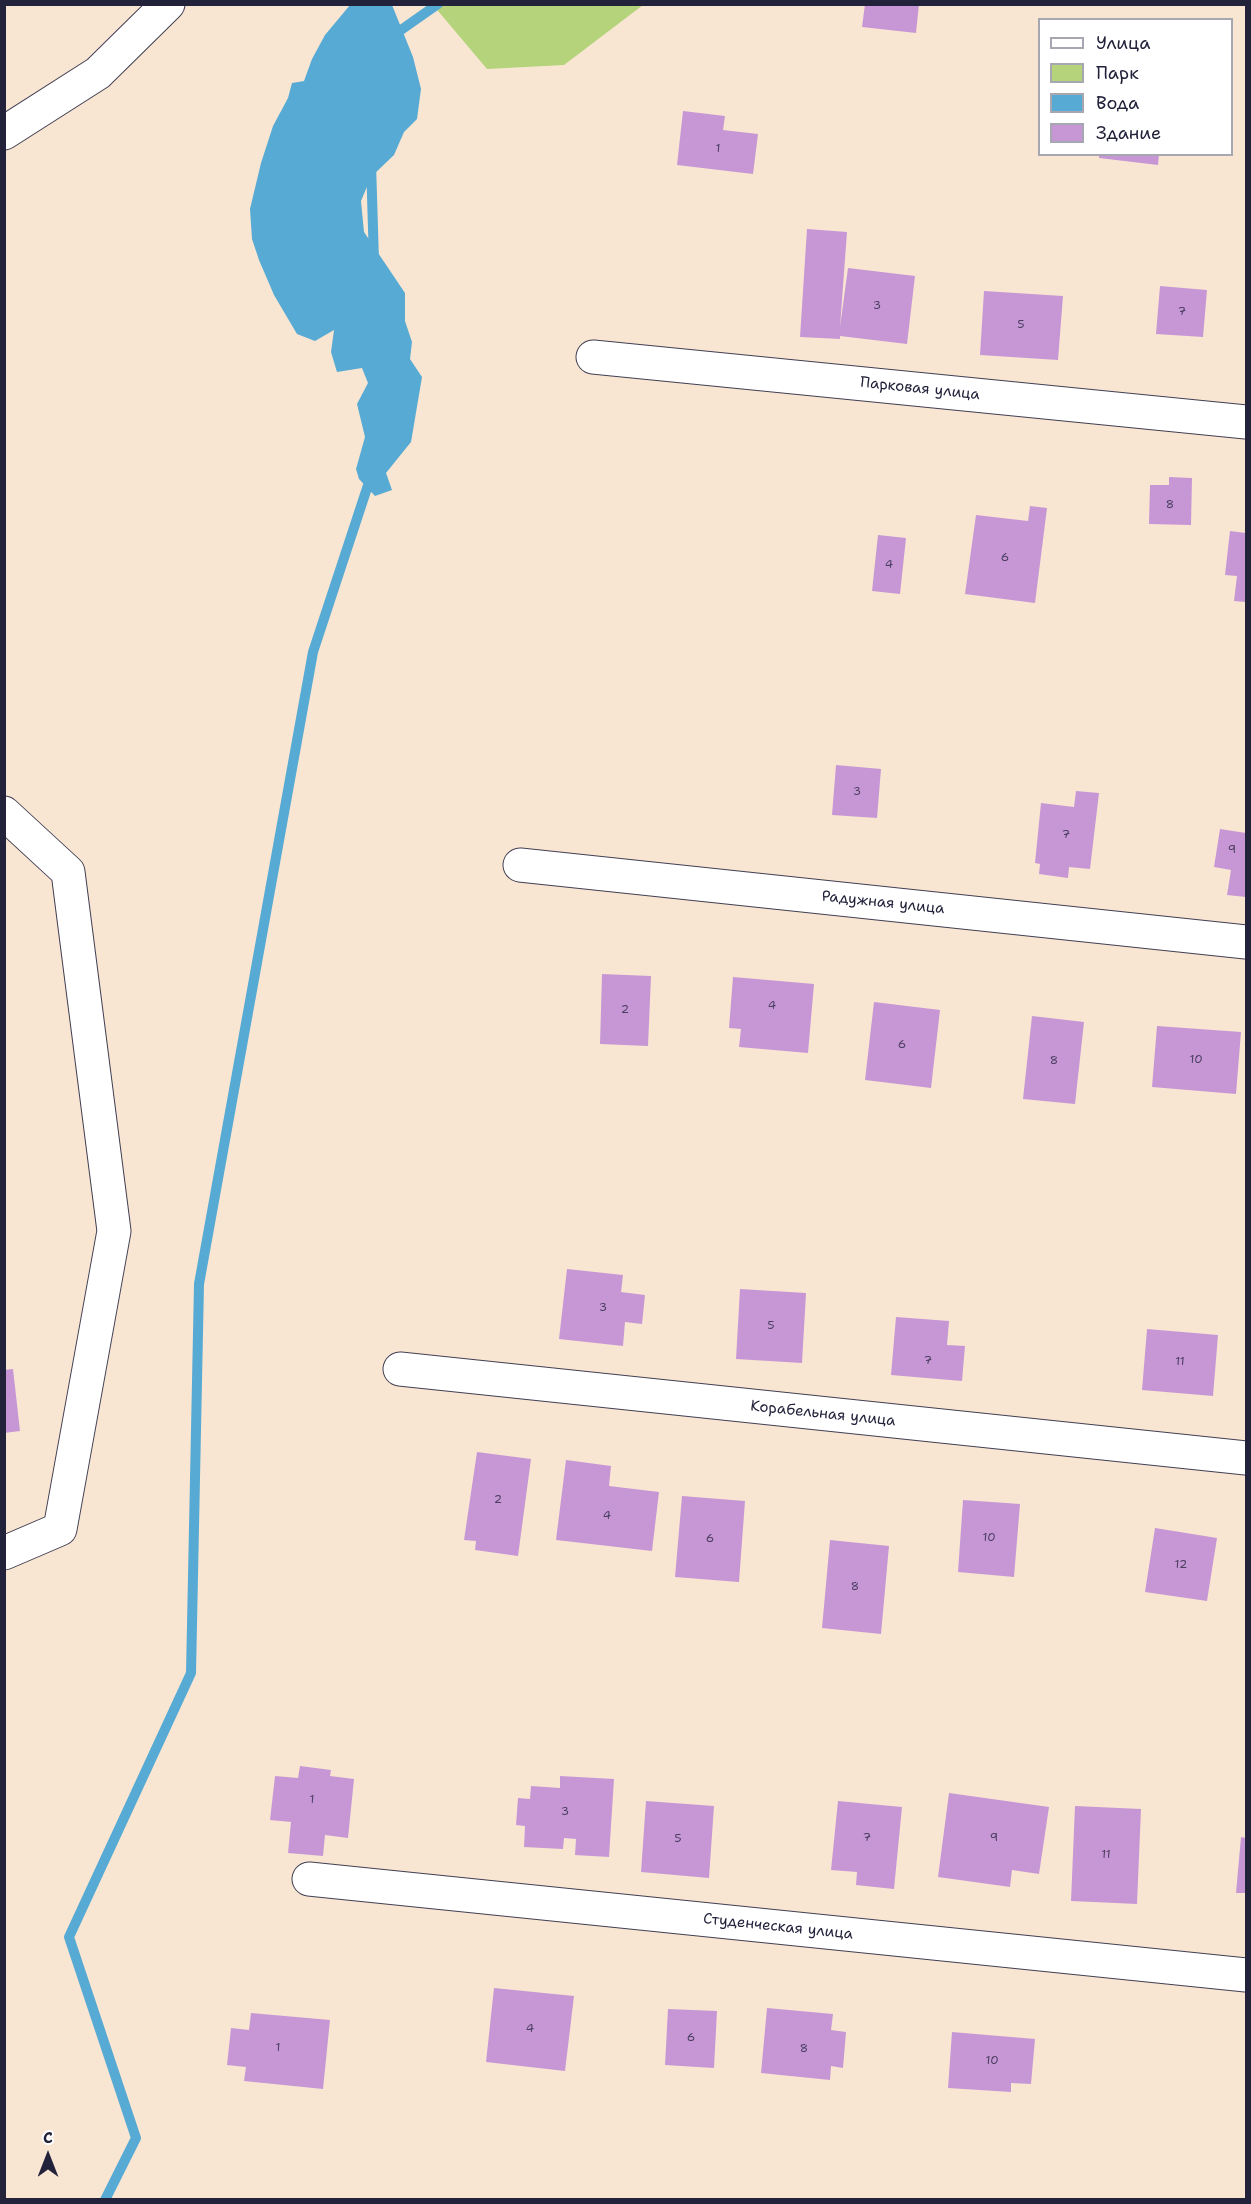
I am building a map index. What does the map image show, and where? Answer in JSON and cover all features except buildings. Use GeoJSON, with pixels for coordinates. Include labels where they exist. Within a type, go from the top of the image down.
{"type":"FeatureCollection","features":[{"type":"Feature","properties":{"kind":"street"},"geometry":{"type":"LineString","coordinates":[[4,134],[98,73],[168,4]]}},
{"type":"Feature","properties":{"kind":"street","name":"Парковая улица"},"geometry":{"type":"LineString","coordinates":[[593,357],[1246,422]]}},
{"type":"Feature","properties":{"kind":"street"},"geometry":{"type":"LineString","coordinates":[[4,813],[68,872],[114,1232],[60,1529],[4,1553]]}},
{"type":"Feature","properties":{"kind":"street","name":"Радужная улица"},"geometry":{"type":"LineString","coordinates":[[520,865],[1246,942]]}},
{"type":"Feature","properties":{"kind":"street","name":"Корабельная улица"},"geometry":{"type":"LineString","coordinates":[[400,1369],[1246,1458]]}},
{"type":"Feature","properties":{"kind":"street","name":"Студенческая улица"},"geometry":{"type":"LineString","coordinates":[[309,1880],[1246,1975]]}},
{"type":"Feature","properties":{"kind":"green space"},"geometry":{"type":"Polygon","coordinates":[[[433,5],[643,5],[564,65],[487,69],[433,5]]]}},
{"type":"Feature","properties":{"kind":"water"},"geometry":{"type":"Polygon","coordinates":[[[350,5],[392,5],[413,57],[421,89],[417,119],[404,132],[394,155],[371,177],[361,201],[364,232],[405,293],[405,321],[412,342],[410,359],[422,377],[411,442],[386,473],[392,490],[375,496],[359,479],[356,469],[365,437],[357,404],[368,383],[362,368],[337,372],[331,352],[334,330],[315,341],[297,334],[274,295],[259,260],[252,239],[250,209],[273,126],[288,98],[292,83],[304,81],[312,59],[325,35],[350,5]]]}},
{"type":"Feature","properties":{"kind":"waterway"},"geometry":{"type":"LineString","coordinates":[[391,37],[438,4]]}},
{"type":"Feature","properties":{"kind":"waterway"},"geometry":{"type":"LineString","coordinates":[[371,163],[374,261]]}},
{"type":"Feature","properties":{"kind":"waterway"},"geometry":{"type":"LineString","coordinates":[[105,2200],[136,2138],[69,1937],[191,1673],[199,1284],[313,652],[371,476]]}}]}
